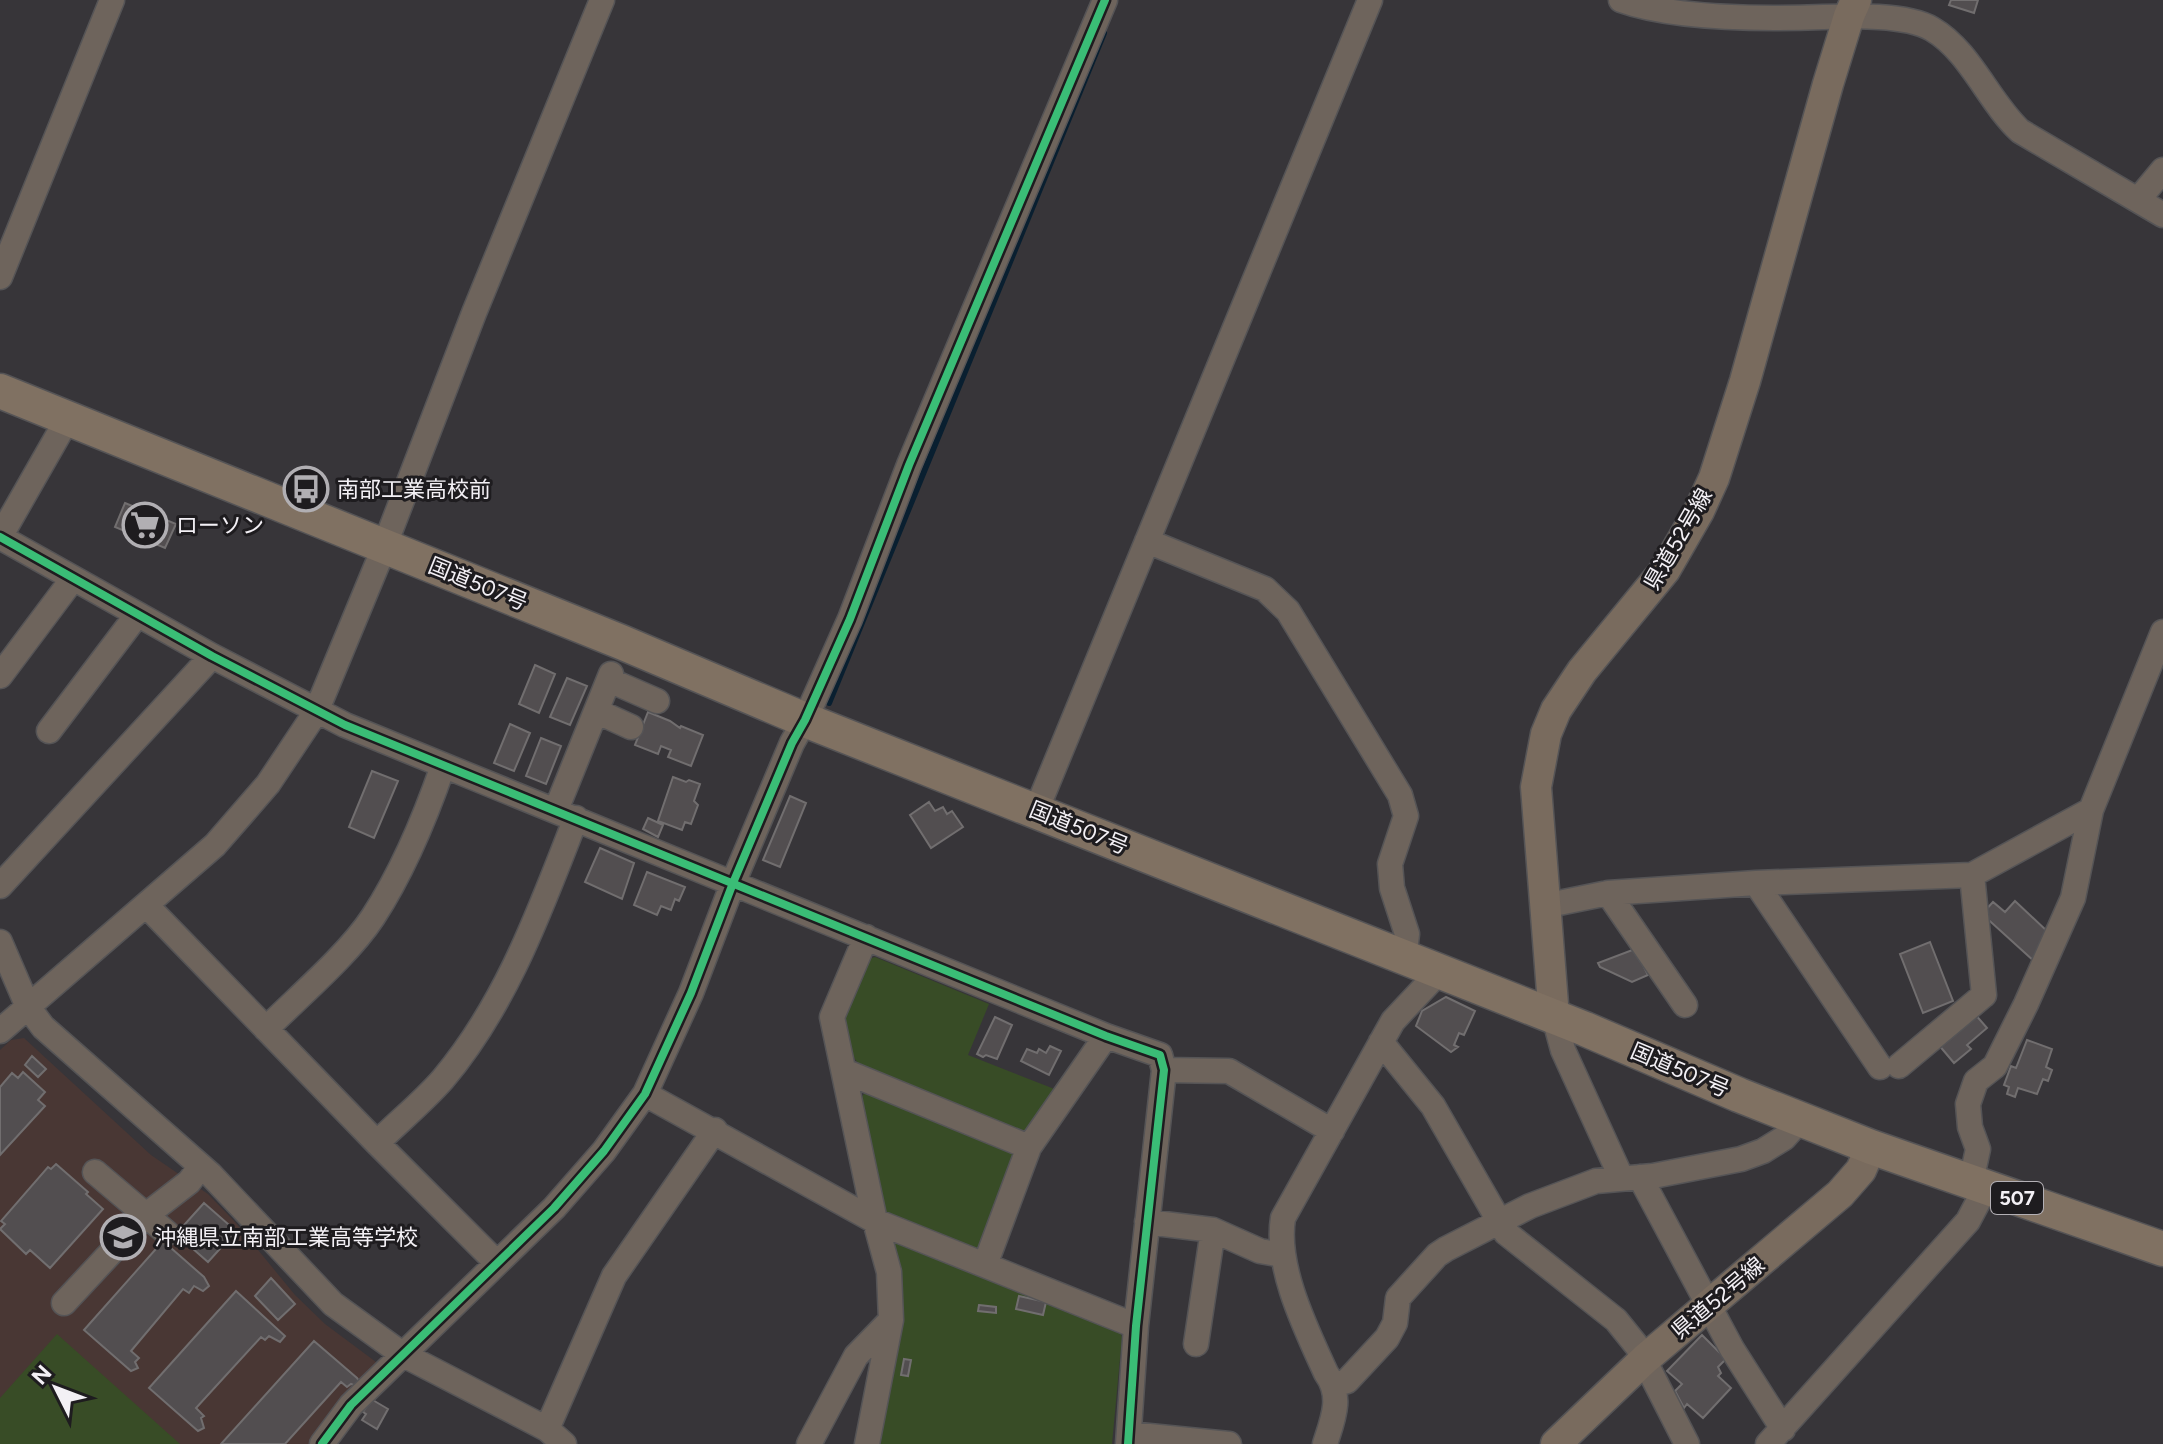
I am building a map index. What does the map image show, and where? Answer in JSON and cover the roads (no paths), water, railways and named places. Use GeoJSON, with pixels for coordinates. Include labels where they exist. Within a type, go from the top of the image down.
{"type":"FeatureCollection","features":[{"type":"Feature","properties":{"kind":"highway","name":"国道507号"},"geometry":{"type":"LineString","coordinates":[[0,391],[805,720],[1554,1017],[1871,1147],[2163,1249]]}},
{"type":"Feature","properties":{"kind":"main road","name":"県道52号線"},"geometry":{"type":"LineString","coordinates":[[1554,1017],[1536,787],[1546,734],[1556,710],[1575,681],[1665,570],[1714,478],[1745,381],[1852,8]]}},
{"type":"Feature","properties":{"kind":"main road","name":"県道52号線"},"geometry":{"type":"LineString","coordinates":[[1556,1444],[1645,1359],[1840,1194],[1861,1170],[1871,1147]]}},
{"type":"Feature","properties":{"kind":"street"},"geometry":{"type":"LineString","coordinates":[[0,277],[112,0]]}},
{"type":"Feature","properties":{"kind":"street"},"geometry":{"type":"LineString","coordinates":[[0,1031],[215,845],[268,784],[316,712],[602,0]]}},
{"type":"Feature","properties":{"kind":"street"},"geometry":{"type":"LineString","coordinates":[[322,1444],[351,1405],[554,1208],[604,1151],[645,1094],[691,993],[792,743],[850,619],[909,465],[1105,0]]}},
{"type":"Feature","properties":{"kind":"street"},"geometry":{"type":"LineString","coordinates":[[1036,811],[1370,0]]}},
{"type":"Feature","properties":{"kind":"street"},"geometry":{"type":"LineString","coordinates":[[1634,2],[1736,17],[1852,8],[1866,16],[1930,27],[1948,41],[2020,131],[2163,215]]}},
{"type":"Feature","properties":{"kind":"street"},"geometry":{"type":"LineString","coordinates":[[2138,200],[2163,170]]}},
{"type":"Feature","properties":{"kind":"street"},"geometry":{"type":"LineString","coordinates":[[68,418],[0,537],[72,580],[316,712],[1106,1036],[1160,1055],[1164,1070],[1136,1326],[1129,1439],[1229,1444]]}},
{"type":"Feature","properties":{"kind":"street"},"geometry":{"type":"LineString","coordinates":[[1147,541],[1265,589],[1288,611],[1400,795],[1406,816],[1390,864],[1392,888],[1407,934],[1404,959]]}},
{"type":"Feature","properties":{"kind":"street"},"geometry":{"type":"LineString","coordinates":[[0,676],[72,580]]}},
{"type":"Feature","properties":{"kind":"street"},"geometry":{"type":"LineString","coordinates":[[49,731],[137,615]]}},
{"type":"Feature","properties":{"kind":"street"},"geometry":{"type":"LineString","coordinates":[[1554,1017],[1574,1076],[1738,1359],[1775,1436],[1968,1221],[1978,1185],[1978,1149],[1970,1127],[1968,1104],[1976,1081],[1995,1066],[2073,898],[2091,810],[2163,632]]}},
{"type":"Feature","properties":{"kind":"street"},"geometry":{"type":"LineString","coordinates":[[0,886],[212,656]]}},
{"type":"Feature","properties":{"kind":"street"},"geometry":{"type":"LineString","coordinates":[[377,1143],[442,1080],[481,1026],[514,970],[535,925],[596,711],[610,677],[657,701]]}},
{"type":"Feature","properties":{"kind":"street"},"geometry":{"type":"LineString","coordinates":[[596,711],[631,727]]}},
{"type":"Feature","properties":{"kind":"street"},"geometry":{"type":"LineString","coordinates":[[266,1029],[356,939],[373,917],[420,829],[443,766]]}},
{"type":"Feature","properties":{"kind":"street"},"geometry":{"type":"LineString","coordinates":[[1544,906],[1608,893],[1756,883],[1972,875],[2091,810]]}},
{"type":"Feature","properties":{"kind":"street"},"geometry":{"type":"LineString","coordinates":[[1972,875],[1984,995]]}},
{"type":"Feature","properties":{"kind":"street"},"geometry":{"type":"LineString","coordinates":[[1756,883],[1889,1066],[1984,995],[2026,1004]]}},
{"type":"Feature","properties":{"kind":"street"},"geometry":{"type":"LineString","coordinates":[[1608,893],[1685,1005]]}},
{"type":"Feature","properties":{"kind":"street"},"geometry":{"type":"LineString","coordinates":[[146,905],[497,1263]]}},
{"type":"Feature","properties":{"kind":"street"},"geometry":{"type":"LineString","coordinates":[[866,937],[832,1017],[875,1221],[889,1272],[891,1320],[867,1444]]}},
{"type":"Feature","properties":{"kind":"street"},"geometry":{"type":"LineString","coordinates":[[0,942],[28,1007],[43,1027],[201,1166],[333,1304],[402,1354],[556,1437],[614,1276],[715,1130]]}},
{"type":"Feature","properties":{"kind":"street"},"geometry":{"type":"LineString","coordinates":[[1325,1444],[1334,1416],[1334,1385],[1309,1335],[1283,1255],[1280,1237],[1283,1218],[1401,1010],[1439,972]]}},
{"type":"Feature","properties":{"kind":"street"},"geometry":{"type":"LineString","coordinates":[[985,1265],[1029,1147],[1106,1036]]}},
{"type":"Feature","properties":{"kind":"street"},"geometry":{"type":"LineString","coordinates":[[1381,1042],[1433,1106],[1497,1221],[1521,1247],[1616,1320],[1645,1359],[1685,1443]]}},
{"type":"Feature","properties":{"kind":"street"},"geometry":{"type":"LineString","coordinates":[[1164,1070],[1229,1071],[1332,1131]]}},
{"type":"Feature","properties":{"kind":"street"},"geometry":{"type":"LineString","coordinates":[[844,1071],[1029,1147]]}},
{"type":"Feature","properties":{"kind":"street"},"geometry":{"type":"LineString","coordinates":[[645,1094],[875,1221],[1136,1326]]}},
{"type":"Feature","properties":{"kind":"street"},"geometry":{"type":"LineString","coordinates":[[1334,1385],[1347,1381],[1387,1338],[1395,1323],[1398,1298],[1437,1255],[1497,1221],[1596,1181],[1653,1176],[1741,1159],[1763,1151],[1784,1138],[1801,1119]]}},
{"type":"Feature","properties":{"kind":"street"},"geometry":{"type":"LineString","coordinates":[[64,1303],[145,1216],[189,1182],[201,1166]]}},
{"type":"Feature","properties":{"kind":"street"},"geometry":{"type":"LineString","coordinates":[[95,1172],[167,1233]]}},
{"type":"Feature","properties":{"kind":"street"},"geometry":{"type":"LineString","coordinates":[[1147,1222],[1213,1230],[1260,1251],[1283,1255]]}},
{"type":"Feature","properties":{"kind":"street"},"geometry":{"type":"LineString","coordinates":[[1196,1344],[1213,1230]]}},
{"type":"Feature","properties":{"kind":"street"},"geometry":{"type":"LineString","coordinates":[[809,1444],[856,1356],[891,1320]]}},
{"type":"Feature","properties":{"kind":"waterway"},"geometry":{"type":"LineString","coordinates":[[829,703],[1104,33]]}},
{"type":"Feature","properties":{"kind":"place","name":"南部工業高校前"},"geometry":{"type":"Point","coordinates":[306,489]}},
{"type":"Feature","properties":{"kind":"place","name":"ローソン"},"geometry":{"type":"Point","coordinates":[145,525]}},
{"type":"Feature","properties":{"kind":"place","name":"沖縄県立南部工業高等学校"},"geometry":{"type":"Point","coordinates":[123,1237]}}]}
